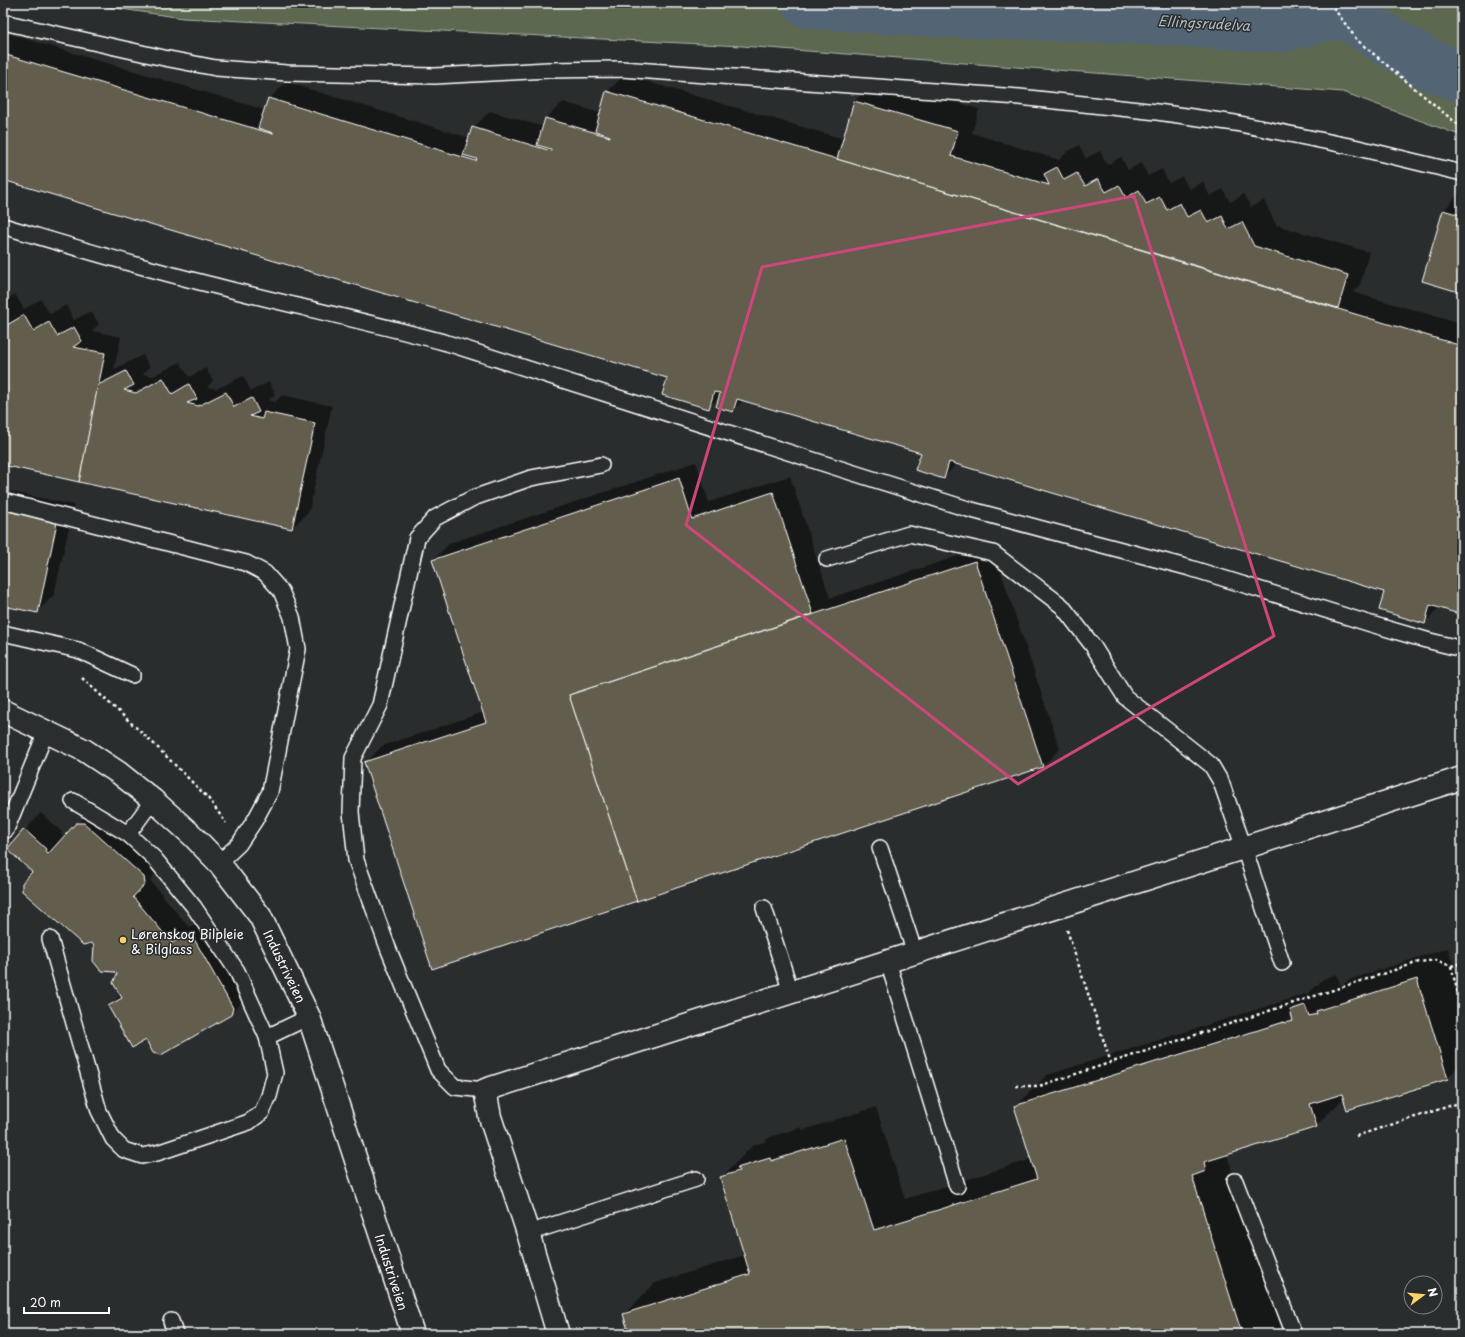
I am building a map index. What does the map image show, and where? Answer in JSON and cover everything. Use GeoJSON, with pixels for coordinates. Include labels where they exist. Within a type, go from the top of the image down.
{"type":"FeatureCollection","features":[{"type":"Feature","properties":{"kind":"street","name":"Industriveien"},"geometry":{"type":"LineString","coordinates":[[3,711],[84,750],[119,773],[153,800],[193,836],[219,863],[260,916],[309,1017],[412,1334]]}},
{"type":"Feature","properties":{"kind":"street"},"geometry":{"type":"LineString","coordinates":[[558,1334],[528,1233],[490,1117],[485,1090],[1462,778]]}},
{"type":"Feature","properties":{"kind":"lane"},"geometry":{"type":"LineString","coordinates":[[3,22],[164,58],[216,68],[287,74],[435,76],[548,70],[621,69],[1019,97],[1157,112],[1235,123],[1354,147],[1462,173]]}},
{"type":"Feature","properties":{"kind":"lane"},"geometry":{"type":"LineString","coordinates":[[3,226],[144,267],[216,286],[390,327],[446,343],[968,509],[1190,568],[1385,628],[1462,649]]}},
{"type":"Feature","properties":{"kind":"lane"},"geometry":{"type":"LineString","coordinates":[[485,1090],[455,1087],[438,1070],[388,948],[356,860],[351,812],[353,758],[380,706],[417,538],[421,533],[434,518],[473,498],[531,478],[601,466]]}},
{"type":"Feature","properties":{"kind":"lane"},"geometry":{"type":"LineString","coordinates":[[3,501],[246,564],[265,573],[281,591],[292,617],[298,649],[270,792],[255,820],[239,844],[219,863]]}},
{"type":"Feature","properties":{"kind":"lane"},"geometry":{"type":"LineString","coordinates":[[827,559],[909,534],[993,553],[1062,606],[1093,646],[1125,697],[1211,765],[1221,782],[1282,963]]}},
{"type":"Feature","properties":{"kind":"lane"},"geometry":{"type":"LineString","coordinates":[[3,633],[78,650],[132,675]]}},
{"type":"Feature","properties":{"kind":"lane"},"geometry":{"type":"LineString","coordinates":[[6,830],[46,732]]}},
{"type":"Feature","properties":{"kind":"lane"},"geometry":{"type":"LineString","coordinates":[[128,834],[153,800]]}},
{"type":"Feature","properties":{"kind":"lane"},"geometry":{"type":"LineString","coordinates":[[50,939],[99,1111],[113,1139],[124,1150],[142,1156],[157,1153],[249,1122],[262,1112],[269,1096],[275,1073],[266,1037],[237,971],[194,907],[154,858],[128,834],[73,801]]}},
{"type":"Feature","properties":{"kind":"lane"},"geometry":{"type":"LineString","coordinates":[[880,848],[915,953]]}},
{"type":"Feature","properties":{"kind":"lane"},"geometry":{"type":"LineString","coordinates":[[764,908],[791,992]]}},
{"type":"Feature","properties":{"kind":"lane"},"geometry":{"type":"LineString","coordinates":[[888,962],[957,1186]]}},
{"type":"Feature","properties":{"kind":"lane"},"geometry":{"type":"LineString","coordinates":[[266,1037],[309,1017]]}},
{"type":"Feature","properties":{"kind":"lane"},"geometry":{"type":"LineString","coordinates":[[528,1233],[696,1179]]}},
{"type":"Feature","properties":{"kind":"lane"},"geometry":{"type":"LineString","coordinates":[[1235,1181],[1294,1334]]}},
{"type":"Feature","properties":{"kind":"path"},"geometry":{"type":"LineString","coordinates":[[1330,3],[1357,40],[1462,128]]}},
{"type":"Feature","properties":{"kind":"path"},"geometry":{"type":"LineString","coordinates":[[77,673],[153,743],[208,798],[239,844]]}},
{"type":"Feature","properties":{"kind":"path"},"geometry":{"type":"LineString","coordinates":[[1059,907],[1111,1063]]}},
{"type":"Feature","properties":{"kind":"path"},"geometry":{"type":"LineString","coordinates":[[1016,1086],[1039,1086],[1419,962],[1436,960],[1451,966],[1462,963]]}},
{"type":"Feature","properties":{"kind":"path"},"geometry":{"type":"LineString","coordinates":[[1451,966],[1462,1009]]}},
{"type":"Feature","properties":{"kind":"path"},"geometry":{"type":"LineString","coordinates":[[1356,1136],[1462,1102]]}},
{"type":"Feature","properties":{"kind":"highlighted area"},"geometry":{"type":"Polygon","coordinates":[[[1134,196],[1274,636],[1018,784],[686,525],[762,267],[1134,196]]]}},
{"type":"Feature","properties":{"kind":"green space"},"geometry":{"type":"Polygon","coordinates":[[[80,3],[1462,3],[1462,136],[1343,92],[742,46],[183,18],[80,3]]]}},
{"type":"Feature","properties":{"kind":"building"},"geometry":{"type":"Polygon","coordinates":[[[3,54],[273,134],[258,128],[268,98],[476,161],[477,159],[463,155],[472,127],[551,151],[551,149],[537,145],[545,118],[610,137],[595,131],[606,91],[1462,346],[1462,615],[1430,605],[1425,624],[1379,610],[1384,592],[949,462],[944,479],[915,470],[921,453],[737,399],[733,412],[716,407],[720,393],[714,392],[709,409],[662,395],[667,378],[3,180],[3,54]]]}},
{"type":"Feature","properties":{"kind":"building"},"geometry":{"type":"Polygon","coordinates":[[[854,101],[958,131],[951,156],[1049,185],[1044,174],[1057,167],[1064,180],[1077,173],[1085,186],[1098,179],[1106,192],[1119,185],[1126,198],[1139,190],[1146,204],[1160,197],[1167,210],[1180,203],[1187,217],[1201,210],[1208,223],[1222,216],[1228,229],[1242,222],[1254,246],[1348,275],[1338,308],[837,159],[854,101]]]}},
{"type":"Feature","properties":{"kind":"building"},"geometry":{"type":"Polygon","coordinates":[[[1443,210],[1460,215],[1456,230],[1462,232],[1462,293],[1422,281],[1443,210]]]}},
{"type":"Feature","properties":{"kind":"building"},"geometry":{"type":"Polygon","coordinates":[[[24,315],[33,331],[49,322],[57,336],[74,327],[82,341],[73,347],[105,353],[79,482],[3,465],[3,318],[7,325],[24,315]]]}},
{"type":"Feature","properties":{"kind":"building"},"geometry":{"type":"Polygon","coordinates":[[[126,371],[134,385],[124,390],[136,393],[163,378],[172,394],[189,384],[197,399],[187,403],[198,406],[226,392],[234,407],[252,398],[259,412],[250,416],[262,419],[264,412],[315,423],[292,529],[79,482],[98,385],[126,371]]]}},
{"type":"Feature","properties":{"kind":"building"},"geometry":{"type":"Polygon","coordinates":[[[679,478],[692,519],[773,492],[813,614],[569,695],[637,901],[432,969],[364,762],[486,722],[432,560],[679,478]]]}},
{"type":"Feature","properties":{"kind":"building"},"geometry":{"type":"Polygon","coordinates":[[[3,510],[57,522],[38,613],[3,606],[3,510]]]}},
{"type":"Feature","properties":{"kind":"building"},"geometry":{"type":"Polygon","coordinates":[[[975,561],[1043,767],[637,901],[569,695],[975,561]]]}},
{"type":"Feature","properties":{"kind":"building","name":"Lørenskog Bilpleie & Bilglass"},"geometry":{"type":"Polygon","coordinates":[[[76,823],[84,823],[144,877],[145,884],[133,897],[172,943],[185,935],[193,937],[233,1008],[231,1015],[161,1055],[153,1053],[146,1040],[132,1048],[108,1006],[122,998],[113,983],[117,974],[115,972],[101,971],[93,961],[94,946],[92,943],[83,945],[22,891],[22,883],[32,872],[7,849],[24,829],[46,849],[45,851],[48,854],[76,823]]]}},
{"type":"Feature","properties":{"kind":"building"},"geometry":{"type":"Polygon","coordinates":[[[1417,979],[1448,1079],[1347,1110],[1342,1094],[1310,1104],[1317,1127],[1204,1162],[1206,1171],[1192,1176],[1242,1334],[629,1334],[623,1314],[750,1274],[720,1177],[739,1171],[737,1168],[770,1158],[771,1161],[844,1138],[874,1230],[1037,1179],[1014,1106],[1284,1022],[1293,1021],[1290,1010],[1305,1005],[1309,1016],[1317,1014],[1316,1011],[1417,979]]]}},
{"type":"Feature","properties":{"kind":"waterway","name":"Ellingsrudelva"},"geometry":{"type":"LineString","coordinates":[[808,3],[903,10],[1122,18],[1282,27],[1324,16],[1348,14],[1383,38],[1430,65],[1462,77]]}},
{"type":"Feature","properties":{"kind":"waterway"},"geometry":{"type":"LineString","coordinates":[[1345,3],[1348,14]]}},
{"type":"Feature","properties":{"kind":"place","name":"Lørenskog Bilpleie & Bilglass"},"geometry":{"type":"Point","coordinates":[123,940]}}]}
